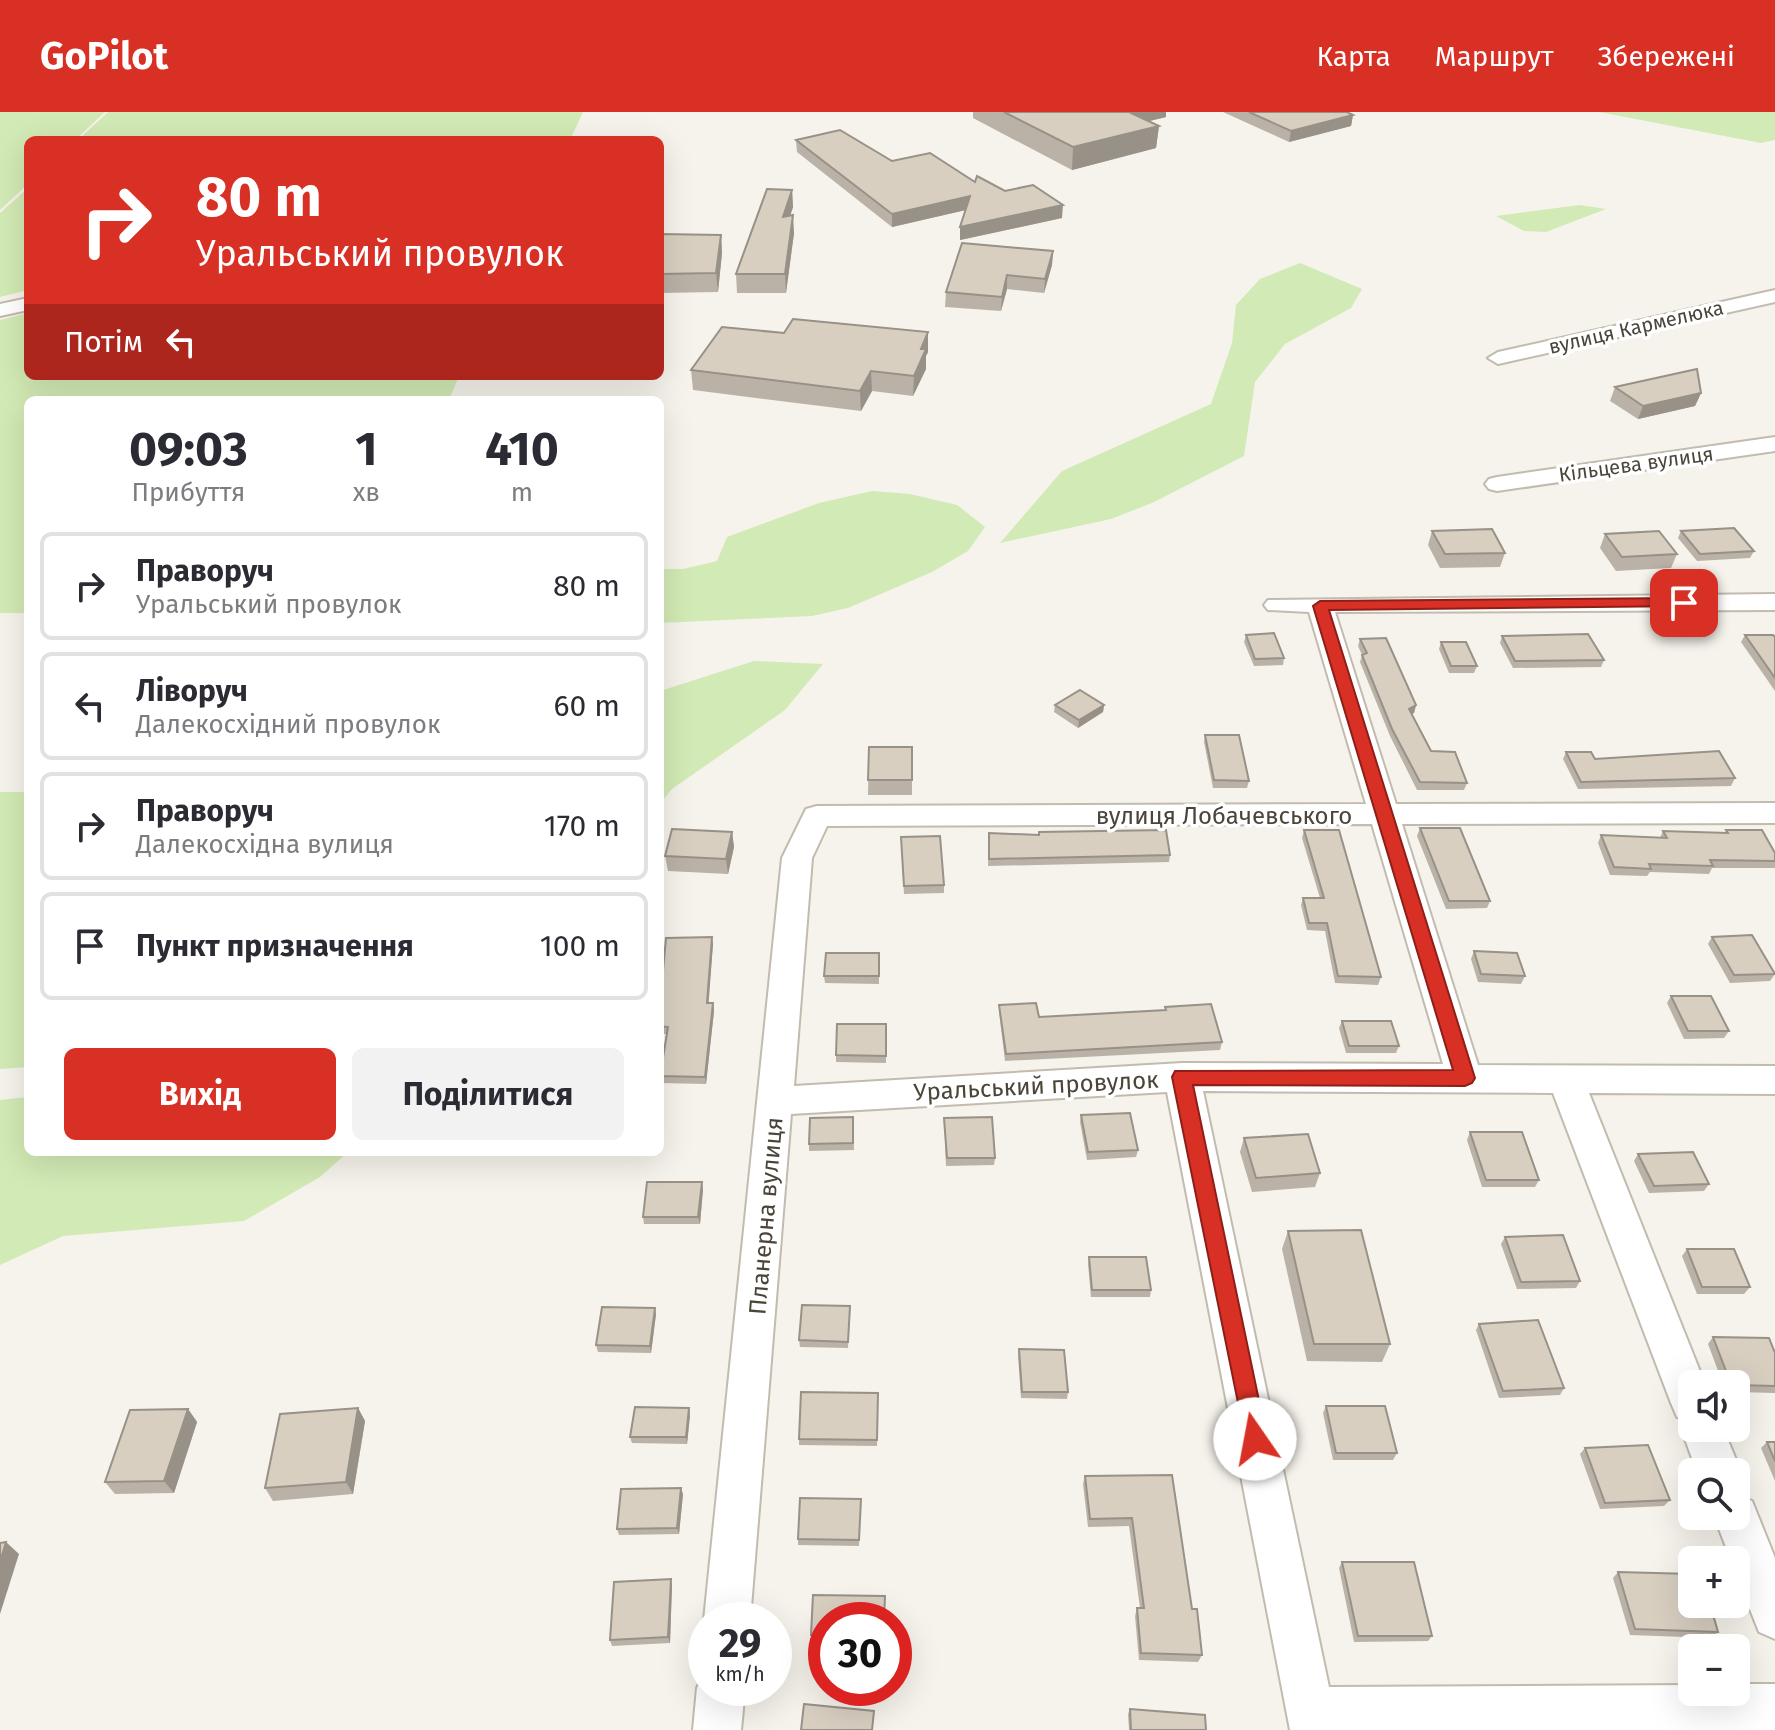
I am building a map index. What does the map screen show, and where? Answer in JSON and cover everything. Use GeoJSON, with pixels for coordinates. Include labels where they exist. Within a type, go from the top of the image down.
{"type":"FeatureCollection","features":[{"type":"Feature","properties":{"kind":"street","name":"вулиця Кармелюка"},"geometry":{"type":"LineString","coordinates":[[1498,358],[1775,296]]}},
{"type":"Feature","properties":{"kind":"street"},"geometry":{"type":"LineString","coordinates":[[0,310],[24,305]]}},
{"type":"Feature","properties":{"kind":"street","name":"Кільцева вулиця"},"geometry":{"type":"LineString","coordinates":[[1497,484],[1775,444]]}},
{"type":"Feature","properties":{"kind":"street"},"geometry":{"type":"LineString","coordinates":[[1277,605],[1775,602]]}},
{"type":"Feature","properties":{"kind":"street"},"geometry":{"type":"LineString","coordinates":[[1320,606],[1465,1078]]}},
{"type":"Feature","properties":{"kind":"street","name":"вулиця Лобачевського"},"geometry":{"type":"LineString","coordinates":[[817,816],[1384,817],[1775,813]]}},
{"type":"Feature","properties":{"kind":"street","name":"Планерна вулиця"},"geometry":{"type":"LineString","coordinates":[[729,1602],[797,858],[817,816]]}},
{"type":"Feature","properties":{"kind":"street"},"geometry":{"type":"LineString","coordinates":[[1182,1077],[1312,1720],[1775,1708]]}},
{"type":"Feature","properties":{"kind":"street","name":"Уральський провулок"},"geometry":{"type":"LineString","coordinates":[[776,1101],[1182,1077],[1775,1080]]}},
{"type":"Feature","properties":{"kind":"street"},"geometry":{"type":"LineString","coordinates":[[1565,1077],[1679,1370]]}},
{"type":"Feature","properties":{"kind":"street"},"geometry":{"type":"LineString","coordinates":[[1741,1530],[1775,1616]]}},
{"type":"Feature","properties":{"kind":"street"},"geometry":{"type":"LineString","coordinates":[[717,1730],[719,1706]]}},
{"type":"Feature","properties":{"kind":"green space"},"geometry":{"type":"Polygon","coordinates":[[[0,112],[105,112],[79,136],[24,136],[24,188],[0,210],[0,112]]]}},
{"type":"Feature","properties":{"kind":"green space"},"geometry":{"type":"Polygon","coordinates":[[[108,112],[583,112],[572,136],[82,136],[108,112]]]}},
{"type":"Feature","properties":{"kind":"green space"},"geometry":{"type":"Polygon","coordinates":[[[1599,112],[1775,112],[1775,140],[1761,143],[1599,112]]]}},
{"type":"Feature","properties":{"kind":"green space"},"geometry":{"type":"Polygon","coordinates":[[[24,192],[24,291],[0,297],[0,213],[24,192]]]}},
{"type":"Feature","properties":{"kind":"green space"},"geometry":{"type":"Polygon","coordinates":[[[1580,205],[1606,209],[1546,232],[1524,231],[1496,216],[1580,205]]]}},
{"type":"Feature","properties":{"kind":"green space"},"geometry":{"type":"Polygon","coordinates":[[[1300,263],[1362,289],[1351,308],[1285,344],[1255,382],[1244,456],[1152,503],[1111,519],[1000,543],[1062,471],[1211,404],[1232,343],[1236,305],[1260,279],[1300,263]]]}},
{"type":"Feature","properties":{"kind":"green space"},"geometry":{"type":"Polygon","coordinates":[[[24,314],[24,380],[457,380],[451,396],[24,396],[24,613],[0,613],[0,320],[24,314]]]}},
{"type":"Feature","properties":{"kind":"green space"},"geometry":{"type":"Polygon","coordinates":[[[872,491],[910,494],[957,505],[985,527],[968,551],[932,572],[848,608],[812,616],[664,623],[664,569],[683,569],[717,561],[727,537],[819,503],[872,491]]]}},
{"type":"Feature","properties":{"kind":"green space"},"geometry":{"type":"Polygon","coordinates":[[[754,661],[823,664],[785,710],[672,789],[664,799],[664,690],[754,661]]]}},
{"type":"Feature","properties":{"kind":"green space"},"geometry":{"type":"Polygon","coordinates":[[[0,792],[24,792],[24,1067],[0,1069],[0,792]]]}},
{"type":"Feature","properties":{"kind":"green space"},"geometry":{"type":"Polygon","coordinates":[[[24,1097],[24,1156],[344,1156],[320,1177],[244,1221],[63,1236],[0,1265],[0,1100],[24,1097]]]}},
{"type":"Feature","properties":{"kind":"building"},"geometry":{"type":"Polygon","coordinates":[[[1004,112],[1129,112],[1159,126],[1073,147],[1004,112]]]}},
{"type":"Feature","properties":{"kind":"building"},"geometry":{"type":"Polygon","coordinates":[[[1249,112],[1347,112],[1353,115],[1291,131],[1249,112]]]}},
{"type":"Feature","properties":{"kind":"building"},"geometry":{"type":"Polygon","coordinates":[[[840,130],[892,161],[930,153],[975,182],[977,176],[1005,191],[1033,185],[1063,205],[960,227],[970,196],[892,214],[796,140],[840,130]]]}},
{"type":"Feature","properties":{"kind":"building"},"geometry":{"type":"Polygon","coordinates":[[[767,189],[792,190],[783,217],[793,215],[785,274],[736,274],[767,189]]]}},
{"type":"Feature","properties":{"kind":"building"},"geometry":{"type":"Polygon","coordinates":[[[664,234],[721,235],[716,273],[664,274],[664,234]]]}},
{"type":"Feature","properties":{"kind":"building"},"geometry":{"type":"Polygon","coordinates":[[[962,243],[1053,251],[1045,279],[1007,275],[1002,297],[946,292],[962,243]]]}},
{"type":"Feature","properties":{"kind":"building"},"geometry":{"type":"Polygon","coordinates":[[[793,319],[928,332],[921,349],[926,349],[914,376],[871,371],[860,391],[691,370],[722,327],[784,333],[793,319]]]}},
{"type":"Feature","properties":{"kind":"building"},"geometry":{"type":"Polygon","coordinates":[[[1697,369],[1701,393],[1643,406],[1615,387],[1697,369]]]}},
{"type":"Feature","properties":{"kind":"building"},"geometry":{"type":"Polygon","coordinates":[[[1734,528],[1754,551],[1700,554],[1681,531],[1734,528]]]}},
{"type":"Feature","properties":{"kind":"building"},"geometry":{"type":"Polygon","coordinates":[[[1492,529],[1505,553],[1445,554],[1432,531],[1492,529]]]}},
{"type":"Feature","properties":{"kind":"building"},"geometry":{"type":"Polygon","coordinates":[[[1659,531],[1677,554],[1622,557],[1605,534],[1659,531]]]}},
{"type":"Feature","properties":{"kind":"building"},"geometry":{"type":"Polygon","coordinates":[[[1274,633],[1284,658],[1255,659],[1246,635],[1274,633]]]}},
{"type":"Feature","properties":{"kind":"building"},"geometry":{"type":"Polygon","coordinates":[[[1588,634],[1604,660],[1515,661],[1502,636],[1588,634]]]}},
{"type":"Feature","properties":{"kind":"building"},"geometry":{"type":"Polygon","coordinates":[[[1745,635],[1775,637],[1775,678],[1745,635]]]}},
{"type":"Feature","properties":{"kind":"building"},"geometry":{"type":"Polygon","coordinates":[[[1386,638],[1416,705],[1409,709],[1431,751],[1455,752],[1467,783],[1420,782],[1392,729],[1362,655],[1367,653],[1360,639],[1386,638]]]}},
{"type":"Feature","properties":{"kind":"building"},"geometry":{"type":"Polygon","coordinates":[[[1441,642],[1466,642],[1477,666],[1451,666],[1441,642]]]}},
{"type":"Feature","properties":{"kind":"building"},"geometry":{"type":"Polygon","coordinates":[[[1080,690],[1104,705],[1079,720],[1055,705],[1080,690]]]}},
{"type":"Feature","properties":{"kind":"building"},"geometry":{"type":"Polygon","coordinates":[[[1205,735],[1239,735],[1249,781],[1214,780],[1205,735]]]}},
{"type":"Feature","properties":{"kind":"building"},"geometry":{"type":"Polygon","coordinates":[[[869,747],[912,747],[912,780],[868,780],[869,747]]]}},
{"type":"Feature","properties":{"kind":"building"},"geometry":{"type":"Polygon","coordinates":[[[1719,751],[1735,778],[1581,782],[1566,752],[1591,752],[1595,759],[1719,751]]]}},
{"type":"Feature","properties":{"kind":"building"},"geometry":{"type":"Polygon","coordinates":[[[1420,828],[1460,828],[1490,901],[1449,901],[1420,828]]]}},
{"type":"Feature","properties":{"kind":"building"},"geometry":{"type":"Polygon","coordinates":[[[672,829],[732,832],[726,859],[665,856],[672,829]]]}},
{"type":"Feature","properties":{"kind":"building"},"geometry":{"type":"Polygon","coordinates":[[[1166,830],[1170,855],[989,859],[989,833],[1039,835],[1039,832],[1166,830]]]}},
{"type":"Feature","properties":{"kind":"building"},"geometry":{"type":"Polygon","coordinates":[[[1304,830],[1339,830],[1381,977],[1338,976],[1327,923],[1309,923],[1303,898],[1324,898],[1304,830]]]}},
{"type":"Feature","properties":{"kind":"building"},"geometry":{"type":"Polygon","coordinates":[[[1726,830],[1762,830],[1775,853],[1775,861],[1710,860],[1713,866],[1649,864],[1651,869],[1614,867],[1601,835],[1667,838],[1663,831],[1728,833],[1726,830]]]}},
{"type":"Feature","properties":{"kind":"building"},"geometry":{"type":"Polygon","coordinates":[[[940,836],[944,885],[904,886],[901,837],[940,836]]]}},
{"type":"Feature","properties":{"kind":"building"},"geometry":{"type":"Polygon","coordinates":[[[1752,935],[1775,974],[1734,975],[1712,937],[1752,935]]]}},
{"type":"Feature","properties":{"kind":"building"},"geometry":{"type":"Polygon","coordinates":[[[712,937],[707,1003],[713,1003],[705,1077],[664,1076],[668,1027],[664,1026],[666,938],[712,937]]]}},
{"type":"Feature","properties":{"kind":"building"},"geometry":{"type":"Polygon","coordinates":[[[1474,951],[1517,953],[1525,976],[1481,974],[1474,951]]]}},
{"type":"Feature","properties":{"kind":"building"},"geometry":{"type":"Polygon","coordinates":[[[826,953],[879,953],[879,976],[824,976],[826,953]]]}},
{"type":"Feature","properties":{"kind":"building"},"geometry":{"type":"Polygon","coordinates":[[[1671,996],[1711,996],[1729,1031],[1688,1031],[1671,996]]]}},
{"type":"Feature","properties":{"kind":"building"},"geometry":{"type":"Polygon","coordinates":[[[1036,1003],[1039,1017],[1166,1010],[1165,1007],[1211,1004],[1222,1042],[1006,1054],[999,1005],[1036,1003]]]}},
{"type":"Feature","properties":{"kind":"building"},"geometry":{"type":"Polygon","coordinates":[[[1342,1021],[1391,1021],[1399,1046],[1349,1046],[1342,1021]]]}},
{"type":"Feature","properties":{"kind":"building"},"geometry":{"type":"Polygon","coordinates":[[[837,1024],[886,1024],[886,1056],[836,1055],[837,1024]]]}},
{"type":"Feature","properties":{"kind":"building"},"geometry":{"type":"Polygon","coordinates":[[[1130,1113],[1138,1150],[1088,1152],[1081,1115],[1130,1113]]]}},
{"type":"Feature","properties":{"kind":"building"},"geometry":{"type":"Polygon","coordinates":[[[853,1117],[853,1143],[809,1144],[810,1118],[853,1117]]]}},
{"type":"Feature","properties":{"kind":"building"},"geometry":{"type":"Polygon","coordinates":[[[992,1117],[995,1158],[947,1158],[944,1118],[992,1117]]]}},
{"type":"Feature","properties":{"kind":"building"},"geometry":{"type":"Polygon","coordinates":[[[1470,1132],[1522,1132],[1539,1180],[1486,1180],[1470,1132]]]}},
{"type":"Feature","properties":{"kind":"building"},"geometry":{"type":"Polygon","coordinates":[[[1308,1134],[1320,1173],[1256,1178],[1244,1138],[1308,1134]]]}},
{"type":"Feature","properties":{"kind":"building"},"geometry":{"type":"Polygon","coordinates":[[[1693,1152],[1709,1184],[1654,1186],[1638,1154],[1693,1152]]]}},
{"type":"Feature","properties":{"kind":"building"},"geometry":{"type":"Polygon","coordinates":[[[647,1182],[702,1182],[698,1217],[643,1217],[647,1182]]]}},
{"type":"Feature","properties":{"kind":"building"},"geometry":{"type":"Polygon","coordinates":[[[1361,1230],[1390,1344],[1314,1344],[1288,1231],[1361,1230]]]}},
{"type":"Feature","properties":{"kind":"building"},"geometry":{"type":"Polygon","coordinates":[[[1563,1235],[1580,1281],[1521,1282],[1505,1237],[1563,1235]]]}},
{"type":"Feature","properties":{"kind":"building"},"geometry":{"type":"Polygon","coordinates":[[[1687,1249],[1734,1249],[1750,1287],[1702,1287],[1687,1249]]]}},
{"type":"Feature","properties":{"kind":"building"},"geometry":{"type":"Polygon","coordinates":[[[1089,1257],[1146,1257],[1151,1290],[1092,1290],[1089,1257]]]}},
{"type":"Feature","properties":{"kind":"building"},"geometry":{"type":"Polygon","coordinates":[[[802,1305],[850,1306],[848,1342],[799,1340],[802,1305]]]}},
{"type":"Feature","properties":{"kind":"building"},"geometry":{"type":"Polygon","coordinates":[[[602,1307],[655,1308],[650,1346],[596,1345],[602,1307]]]}},
{"type":"Feature","properties":{"kind":"building"},"geometry":{"type":"Polygon","coordinates":[[[1538,1320],[1564,1388],[1503,1391],[1479,1324],[1538,1320]]]}},
{"type":"Feature","properties":{"kind":"building"},"geometry":{"type":"Polygon","coordinates":[[[1713,1337],[1769,1338],[1775,1353],[1775,1386],[1750,1385],[1750,1370],[1726,1370],[1713,1337]]]}},
{"type":"Feature","properties":{"kind":"building"},"geometry":{"type":"Polygon","coordinates":[[[1019,1349],[1064,1350],[1068,1392],[1022,1392],[1019,1349]]]}},
{"type":"Feature","properties":{"kind":"building"},"geometry":{"type":"Polygon","coordinates":[[[801,1392],[878,1393],[877,1440],[799,1439],[801,1392]]]}},
{"type":"Feature","properties":{"kind":"building"},"geometry":{"type":"Polygon","coordinates":[[[1326,1406],[1385,1406],[1397,1453],[1336,1453],[1326,1406]]]}},
{"type":"Feature","properties":{"kind":"building"},"geometry":{"type":"Polygon","coordinates":[[[635,1407],[689,1408],[686,1437],[630,1437],[635,1407]]]}},
{"type":"Feature","properties":{"kind":"building"},"geometry":{"type":"Polygon","coordinates":[[[358,1408],[346,1482],[265,1488],[280,1414],[358,1408]]]}},
{"type":"Feature","properties":{"kind":"building"},"geometry":{"type":"Polygon","coordinates":[[[188,1409],[164,1481],[105,1482],[130,1410],[188,1409]]]}},
{"type":"Feature","properties":{"kind":"building"},"geometry":{"type":"Polygon","coordinates":[[[1767,1442],[1775,1442],[1775,1461],[1767,1442]]]}},
{"type":"Feature","properties":{"kind":"building"},"geometry":{"type":"Polygon","coordinates":[[[1648,1445],[1670,1500],[1605,1503],[1585,1448],[1648,1445]]]}},
{"type":"Feature","properties":{"kind":"building"},"geometry":{"type":"Polygon","coordinates":[[[1172,1475],[1192,1609],[1197,1609],[1202,1655],[1141,1653],[1137,1608],[1144,1608],[1132,1518],[1090,1519],[1085,1476],[1172,1475]]]}},
{"type":"Feature","properties":{"kind":"building"},"geometry":{"type":"Polygon","coordinates":[[[681,1488],[677,1528],[617,1529],[621,1489],[681,1488]]]}},
{"type":"Feature","properties":{"kind":"building"},"geometry":{"type":"Polygon","coordinates":[[[800,1498],[861,1499],[859,1540],[798,1539],[800,1498]]]}},
{"type":"Feature","properties":{"kind":"building"},"geometry":{"type":"Polygon","coordinates":[[[6,1542],[0,1562],[0,1543],[6,1542]]]}},
{"type":"Feature","properties":{"kind":"building"},"geometry":{"type":"Polygon","coordinates":[[[1342,1562],[1414,1562],[1432,1636],[1358,1636],[1342,1562]]]}},
{"type":"Feature","properties":{"kind":"building"},"geometry":{"type":"Polygon","coordinates":[[[1618,1572],[1678,1574],[1678,1618],[1714,1618],[1718,1632],[1635,1629],[1618,1572]]]}},
{"type":"Feature","properties":{"kind":"building"},"geometry":{"type":"Polygon","coordinates":[[[671,1579],[668,1637],[610,1640],[614,1582],[671,1579]]]}},
{"type":"Feature","properties":{"kind":"building"},"geometry":{"type":"Polygon","coordinates":[[[813,1595],[885,1596],[885,1602],[813,1602],[813,1595]]]}},
{"type":"Feature","properties":{"kind":"building"},"geometry":{"type":"Polygon","coordinates":[[[804,1704],[874,1711],[872,1730],[801,1730],[804,1704]]]}},
{"type":"Feature","properties":{"kind":"building"},"geometry":{"type":"Polygon","coordinates":[[[1130,1709],[1205,1715],[1206,1730],[1131,1730],[1130,1709]]]}},
{"type":"Feature","properties":{"kind":"route"},"geometry":{"type":"LineString","coordinates":[[1255,1439],[1182,1077],[1465,1078],[1320,606],[1684,603]]}}]}
